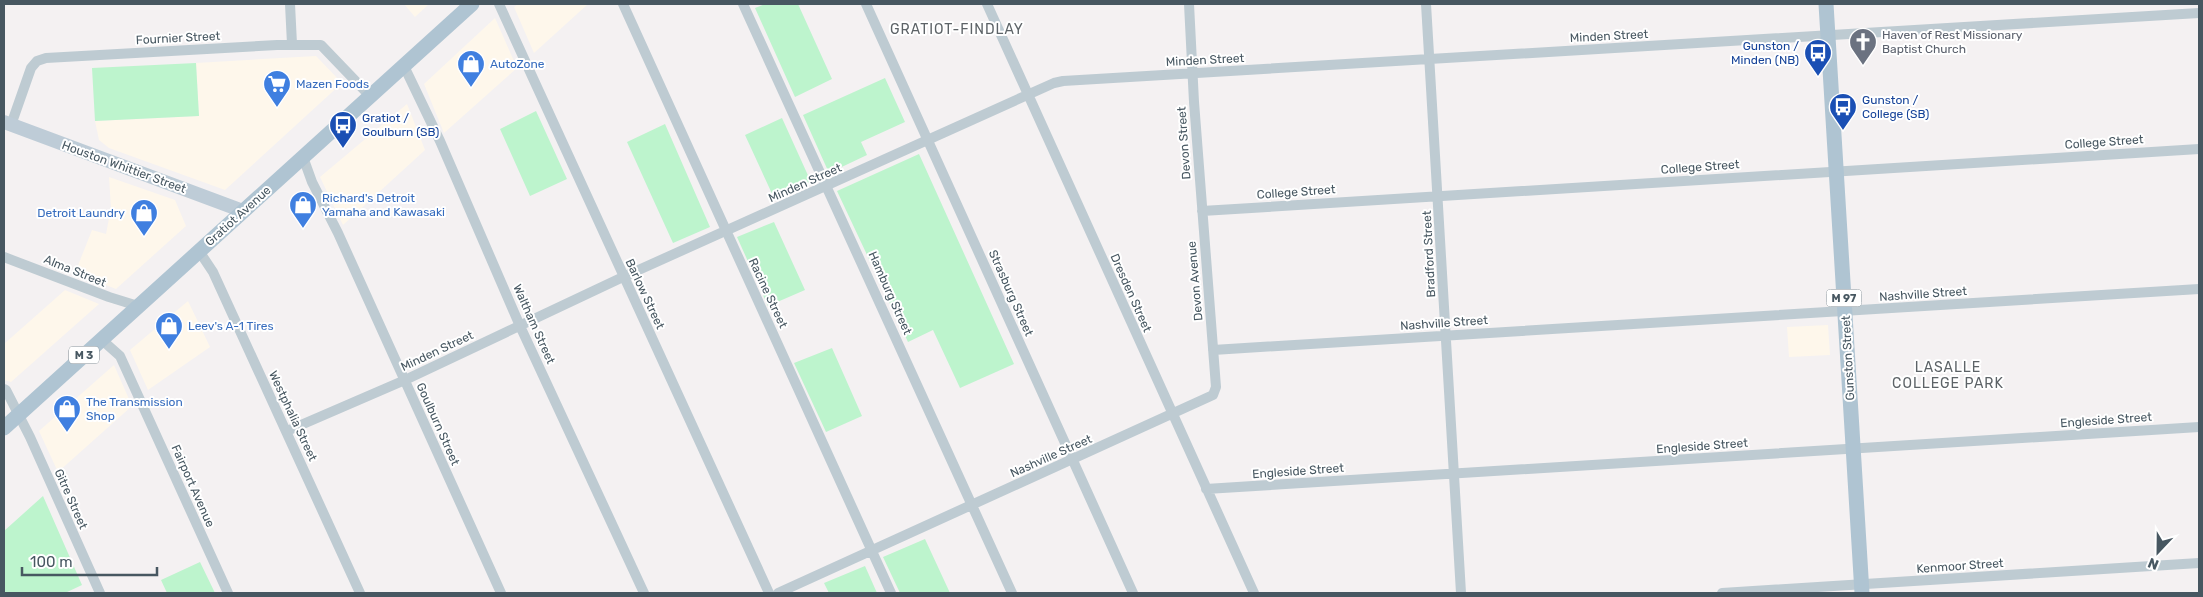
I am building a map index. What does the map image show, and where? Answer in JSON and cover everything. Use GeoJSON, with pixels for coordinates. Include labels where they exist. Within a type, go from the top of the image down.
{"type":"FeatureCollection","features":[{"type":"Feature","properties":{"kind":"main road","name":"Gratiot Avenue"},"geometry":{"type":"LineString","coordinates":[[4,428],[403,64],[472,4]]}},
{"type":"Feature","properties":{"kind":"main road","name":"Gunston Street"},"geometry":{"type":"LineString","coordinates":[[1826,4],[1861,589]]}},
{"type":"Feature","properties":{"kind":"street"},"geometry":{"type":"LineString","coordinates":[[290,4],[292,44]]}},
{"type":"Feature","properties":{"kind":"street","name":"Barlow Street"},"geometry":{"type":"LineString","coordinates":[[499,4],[769,593]]}},
{"type":"Feature","properties":{"kind":"street","name":"Racine Street"},"geometry":{"type":"LineString","coordinates":[[623,4],[891,593]]}},
{"type":"Feature","properties":{"kind":"street","name":"Hamburg Street"},"geometry":{"type":"LineString","coordinates":[[743,4],[828,186],[1012,593]]}},
{"type":"Feature","properties":{"kind":"street","name":"Strasburg Street"},"geometry":{"type":"LineString","coordinates":[[866,4],[1132,593]]}},
{"type":"Feature","properties":{"kind":"street","name":"Dresden Street"},"geometry":{"type":"LineString","coordinates":[[987,4],[1254,593]]}},
{"type":"Feature","properties":{"kind":"street"},"geometry":{"type":"LineString","coordinates":[[1188,4],[1192,73]]}},
{"type":"Feature","properties":{"kind":"street","name":"Bradford Street"},"geometry":{"type":"LineString","coordinates":[[1426,4],[1462,593]]}},
{"type":"Feature","properties":{"kind":"street","name":"Minden Street"},"geometry":{"type":"LineString","coordinates":[[287,431],[404,380],[623,277],[1063,81],[2199,13]]}},
{"type":"Feature","properties":{"kind":"street","name":"Fournier Street"},"geometry":{"type":"LineString","coordinates":[[7,124],[36,61],[46,58],[292,44],[321,45],[369,95]]}},
{"type":"Feature","properties":{"kind":"street","name":"Waltham Street"},"geometry":{"type":"LineString","coordinates":[[403,64],[440,141],[520,326],[644,593]]}},
{"type":"Feature","properties":{"kind":"street","name":"Devon Street"},"geometry":{"type":"LineString","coordinates":[[1192,73],[1202,210]]}},
{"type":"Feature","properties":{"kind":"street","name":"Houston Whittier Street"},"geometry":{"type":"LineString","coordinates":[[7,124],[243,211]]}},
{"type":"Feature","properties":{"kind":"street","name":"College Street"},"geometry":{"type":"LineString","coordinates":[[1202,210],[2199,149]]}},
{"type":"Feature","properties":{"kind":"street","name":"Goulburn Street"},"geometry":{"type":"LineString","coordinates":[[303,157],[312,182],[338,233],[501,593]]}},
{"type":"Feature","properties":{"kind":"street","name":"Devon Avenue"},"geometry":{"type":"LineString","coordinates":[[1202,210],[1213,350]]}},
{"type":"Feature","properties":{"kind":"street","name":"Westphalia Street"},"geometry":{"type":"LineString","coordinates":[[199,251],[214,272],[360,593]]}},
{"type":"Feature","properties":{"kind":"street","name":"Alma Street"},"geometry":{"type":"LineString","coordinates":[[4,256],[109,298],[138,306]]}},
{"type":"Feature","properties":{"kind":"street","name":"Nashville Street"},"geometry":{"type":"LineString","coordinates":[[778,593],[1173,415],[1213,395],[1216,387],[1213,350],[2199,289]]}},
{"type":"Feature","properties":{"kind":"street","name":"Fairport Avenue"},"geometry":{"type":"LineString","coordinates":[[102,340],[120,356],[228,593]]}},
{"type":"Feature","properties":{"kind":"street","name":"Gitre Street"},"geometry":{"type":"LineString","coordinates":[[4,389],[18,415],[100,593]]}},
{"type":"Feature","properties":{"kind":"street","name":"Engleside Street"},"geometry":{"type":"LineString","coordinates":[[1206,489],[2199,426]]}},
{"type":"Feature","properties":{"kind":"street","name":"Kenmoor Street"},"geometry":{"type":"LineString","coordinates":[[1722,593],[1861,589],[2199,563]]}},
{"type":"Feature","properties":{"kind":"shaded area"},"geometry":{"type":"Polygon","coordinates":[[[404,4],[429,4],[415,17],[404,4]]]}},
{"type":"Feature","properties":{"kind":"shaded area"},"geometry":{"type":"Polygon","coordinates":[[[518,4],[588,4],[534,53],[514,7],[518,4]]]}},
{"type":"Feature","properties":{"kind":"shaded area"},"geometry":{"type":"Polygon","coordinates":[[[495,18],[517,68],[444,133],[424,84],[495,18]]]}},
{"type":"Feature","properties":{"kind":"shaded area"},"geometry":{"type":"Polygon","coordinates":[[[316,56],[342,83],[225,190],[109,148],[99,140],[95,121],[199,116],[196,63],[316,56]]]}},
{"type":"Feature","properties":{"kind":"shaded area"},"geometry":{"type":"Polygon","coordinates":[[[407,104],[425,150],[343,225],[320,177],[407,104]]]}},
{"type":"Feature","properties":{"kind":"shaded area"},"geometry":{"type":"Polygon","coordinates":[[[109,177],[175,200],[186,226],[116,289],[75,273],[92,230],[106,234],[111,208],[109,177]]]}},
{"type":"Feature","properties":{"kind":"shaded area"},"geometry":{"type":"Polygon","coordinates":[[[65,290],[99,304],[11,382],[4,380],[4,344],[65,290]]]}},
{"type":"Feature","properties":{"kind":"shaded area"},"geometry":{"type":"Polygon","coordinates":[[[188,301],[210,347],[148,390],[130,350],[188,301]]]}},
{"type":"Feature","properties":{"kind":"shaded area"},"geometry":{"type":"Polygon","coordinates":[[[1828,325],[1830,355],[1789,357],[1787,327],[1828,325]]]}},
{"type":"Feature","properties":{"kind":"shaded area"},"geometry":{"type":"Polygon","coordinates":[[[114,365],[132,406],[58,472],[39,431],[114,365]]]}},
{"type":"Feature","properties":{"kind":"green space"},"geometry":{"type":"Polygon","coordinates":[[[765,4],[798,4],[832,79],[795,97],[755,8],[765,4]]]}},
{"type":"Feature","properties":{"kind":"green space"},"geometry":{"type":"Polygon","coordinates":[[[196,63],[199,116],[95,121],[92,68],[196,63]]]}},
{"type":"Feature","properties":{"kind":"green space"},"geometry":{"type":"Polygon","coordinates":[[[885,78],[905,122],[861,142],[867,155],[829,173],[803,115],[885,78]]]}},
{"type":"Feature","properties":{"kind":"green space"},"geometry":{"type":"Polygon","coordinates":[[[536,111],[567,179],[530,196],[500,129],[536,111]]]}},
{"type":"Feature","properties":{"kind":"green space"},"geometry":{"type":"Polygon","coordinates":[[[782,118],[811,182],[774,198],[745,135],[782,118]]]}},
{"type":"Feature","properties":{"kind":"green space"},"geometry":{"type":"Polygon","coordinates":[[[665,124],[710,227],[673,243],[627,142],[665,124]]]}},
{"type":"Feature","properties":{"kind":"green space"},"geometry":{"type":"Polygon","coordinates":[[[919,154],[1014,364],[960,388],[933,330],[908,342],[837,191],[919,154]]]}},
{"type":"Feature","properties":{"kind":"green space"},"geometry":{"type":"Polygon","coordinates":[[[774,222],[805,290],[768,306],[737,237],[774,222]]]}},
{"type":"Feature","properties":{"kind":"green space"},"geometry":{"type":"Polygon","coordinates":[[[832,348],[862,416],[826,432],[794,363],[832,348]]]}},
{"type":"Feature","properties":{"kind":"green space"},"geometry":{"type":"Polygon","coordinates":[[[43,496],[82,585],[65,593],[4,593],[4,531],[43,496]]]}},
{"type":"Feature","properties":{"kind":"green space"},"geometry":{"type":"Polygon","coordinates":[[[925,539],[950,593],[900,593],[883,557],[925,539]]]}},
{"type":"Feature","properties":{"kind":"green space"},"geometry":{"type":"Polygon","coordinates":[[[200,562],[215,593],[167,593],[161,580],[200,562]]]}},
{"type":"Feature","properties":{"kind":"green space"},"geometry":{"type":"Polygon","coordinates":[[[865,566],[877,593],[829,593],[824,583],[865,566]]]}},
{"type":"Feature","properties":{"kind":"place","name":"Haven of Rest Missionary Baptist Church"},"geometry":{"type":"Point","coordinates":[1863,66]}},
{"type":"Feature","properties":{"kind":"place","name":"Gunston / Minden (NB)"},"geometry":{"type":"Point","coordinates":[1818,77]}},
{"type":"Feature","properties":{"kind":"place","name":"AutoZone"},"geometry":{"type":"Point","coordinates":[471,88]}},
{"type":"Feature","properties":{"kind":"place","name":"Mazen Foods"},"geometry":{"type":"Point","coordinates":[277,108]}},
{"type":"Feature","properties":{"kind":"place","name":"Gunston / College (SB)"},"geometry":{"type":"Point","coordinates":[1843,131]}},
{"type":"Feature","properties":{"kind":"place","name":"Gratiot / Goulburn (SB)"},"geometry":{"type":"Point","coordinates":[343,149]}},
{"type":"Feature","properties":{"kind":"place","name":"Richard's Detroit Yamaha and Kawasaki"},"geometry":{"type":"Point","coordinates":[303,229]}},
{"type":"Feature","properties":{"kind":"place","name":"Detroit Laundry"},"geometry":{"type":"Point","coordinates":[144,237]}},
{"type":"Feature","properties":{"kind":"place","name":"Leev's A-1 Tires"},"geometry":{"type":"Point","coordinates":[169,350]}},
{"type":"Feature","properties":{"kind":"place","name":"The Transmission Shop"},"geometry":{"type":"Point","coordinates":[67,433]}},
{"type":"Feature","properties":{"kind":"district","name":"GRATIOT-FINDLAY"},"geometry":{"type":"Point","coordinates":[957,29]}},
{"type":"Feature","properties":{"kind":"district","name":"LASALLE COLLEGE PARK"},"geometry":{"type":"Point","coordinates":[1948,376]}}]}
